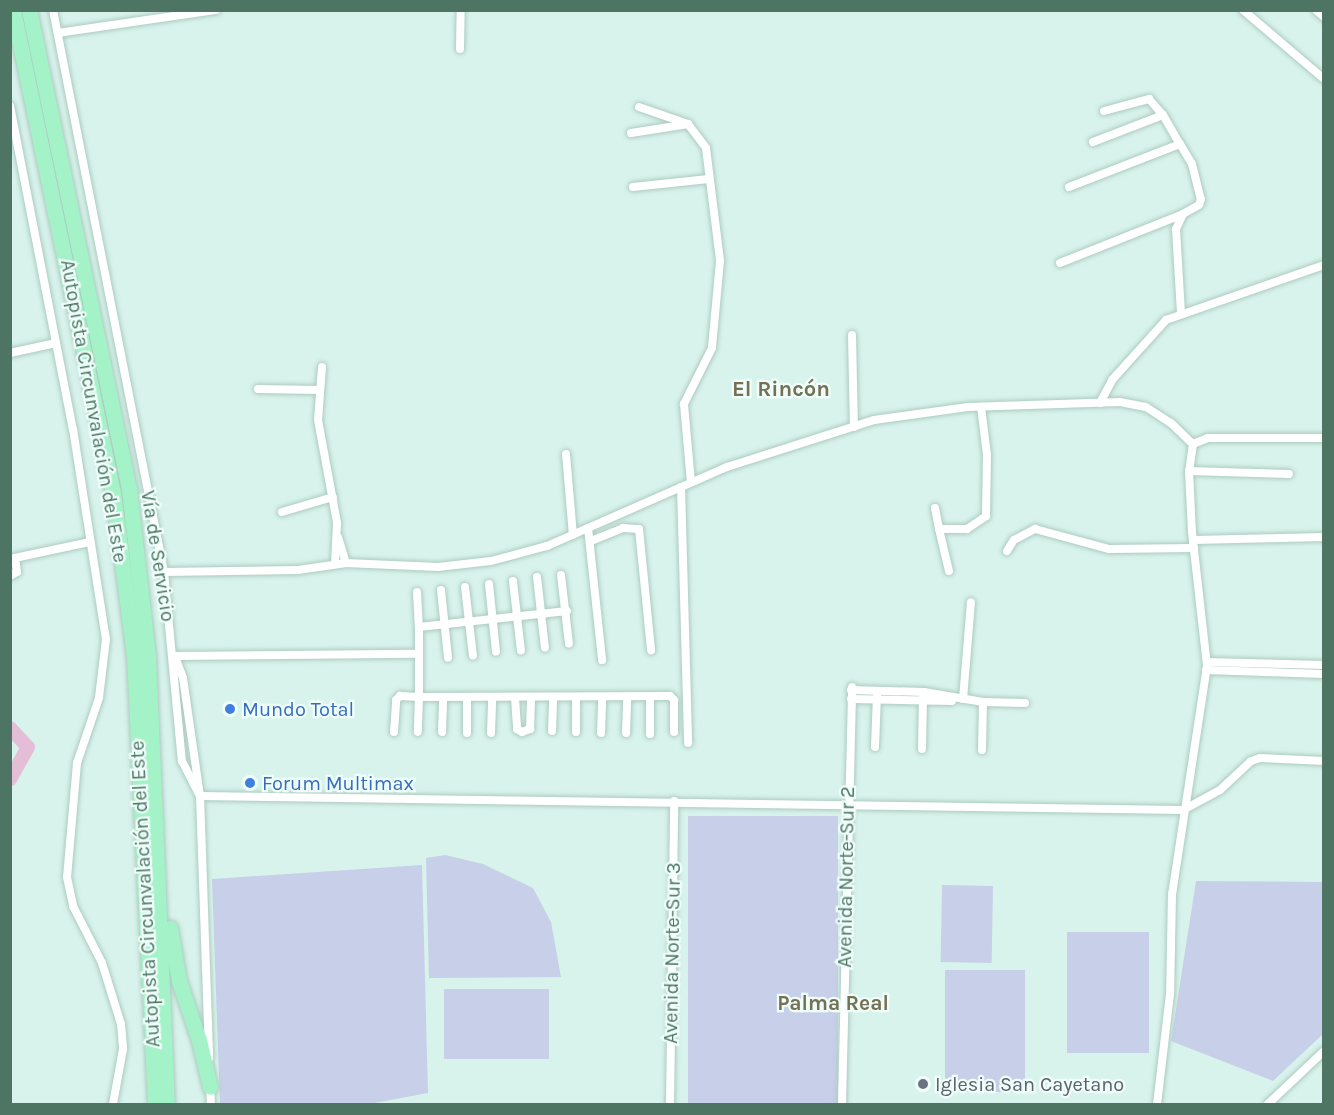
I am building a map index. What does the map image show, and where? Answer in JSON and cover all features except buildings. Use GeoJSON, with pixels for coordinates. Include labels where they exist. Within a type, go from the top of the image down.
{"type":"FeatureCollection","features":[{"type":"Feature","properties":{"kind":"highway","name":"Autopista Circunvalación del Este"},"geometry":{"type":"LineString","coordinates":[[13,10],[113,492],[134,656],[155,1104]]}},
{"type":"Feature","properties":{"kind":"highway","name":"Autopista Circunvalación del Este"},"geometry":{"type":"LineString","coordinates":[[29,10],[129,489],[148,655],[167,1104]]}},
{"type":"Feature","properties":{"kind":"highway"},"geometry":{"type":"LineString","coordinates":[[157,855],[172,949],[210,1087]]}},
{"type":"Feature","properties":{"kind":"street","name":"Vía de Servicio"},"geometry":{"type":"LineString","coordinates":[[53,10],[164,572],[174,656],[172,674],[182,761],[200,796],[211,1104]]}},
{"type":"Feature","properties":{"kind":"street"},"geometry":{"type":"LineString","coordinates":[[58,33],[216,10]]}},
{"type":"Feature","properties":{"kind":"street"},"geometry":{"type":"LineString","coordinates":[[460,49],[461,10]]}},
{"type":"Feature","properties":{"kind":"street"},"geometry":{"type":"LineString","coordinates":[[1316,10],[1323,17]]}},
{"type":"Feature","properties":{"kind":"street"},"geometry":{"type":"LineString","coordinates":[[1243,11],[1323,79]]}},
{"type":"Feature","properties":{"kind":"street"},"geometry":{"type":"LineString","coordinates":[[1060,263],[1183,214],[1199,205],[1200,187],[1180,144],[1163,115],[1149,99],[1104,111]]}},
{"type":"Feature","properties":{"kind":"street"},"geometry":{"type":"LineString","coordinates":[[10,106],[56,344],[106,639],[99,698],[77,763],[67,877],[73,906],[102,963],[121,1024],[123,1049],[112,1104]]}},
{"type":"Feature","properties":{"kind":"street"},"geometry":{"type":"LineString","coordinates":[[639,107],[688,124],[703,140],[709,179],[720,261],[712,348],[684,404],[691,482]]}},
{"type":"Feature","properties":{"kind":"street"},"geometry":{"type":"LineString","coordinates":[[1093,141],[1163,115]]}},
{"type":"Feature","properties":{"kind":"street"},"geometry":{"type":"LineString","coordinates":[[631,133],[688,124]]}},
{"type":"Feature","properties":{"kind":"street"},"geometry":{"type":"LineString","coordinates":[[1069,187],[1180,144]]}},
{"type":"Feature","properties":{"kind":"street"},"geometry":{"type":"LineString","coordinates":[[633,187],[709,179]]}},
{"type":"Feature","properties":{"kind":"street"},"geometry":{"type":"LineString","coordinates":[[1180,313],[1176,231],[1183,214]]}},
{"type":"Feature","properties":{"kind":"street"},"geometry":{"type":"LineString","coordinates":[[1158,224],[1176,231]]}},
{"type":"Feature","properties":{"kind":"street"},"geometry":{"type":"LineString","coordinates":[[1100,403],[1112,380],[1156,329],[1180,313],[1323,266]]}},
{"type":"Feature","properties":{"kind":"street"},"geometry":{"type":"LineString","coordinates":[[852,335],[854,428]]}},
{"type":"Feature","properties":{"kind":"street"},"geometry":{"type":"LineString","coordinates":[[10,353],[56,344]]}},
{"type":"Feature","properties":{"kind":"street"},"geometry":{"type":"LineString","coordinates":[[322,367],[319,436],[333,497],[338,536],[346,563]]}},
{"type":"Feature","properties":{"kind":"street"},"geometry":{"type":"LineString","coordinates":[[258,389],[320,390]]}},
{"type":"Feature","properties":{"kind":"street"},"geometry":{"type":"LineString","coordinates":[[164,572],[298,570],[346,563],[438,567],[491,561],[548,546],[727,466],[898,416],[981,407],[1100,403],[1146,407],[1171,423],[1192,444]]}},
{"type":"Feature","properties":{"kind":"street"},"geometry":{"type":"LineString","coordinates":[[939,529],[967,529],[986,516],[987,455],[981,407]]}},
{"type":"Feature","properties":{"kind":"street"},"geometry":{"type":"LineString","coordinates":[[1192,444],[1208,438],[1323,438]]}},
{"type":"Feature","properties":{"kind":"street"},"geometry":{"type":"LineString","coordinates":[[1157,1104],[1170,994],[1172,894],[1183,810],[1191,788],[1197,722],[1207,666],[1189,471],[1192,444]]}},
{"type":"Feature","properties":{"kind":"street"},"geometry":{"type":"LineString","coordinates":[[566,454],[573,535]]}},
{"type":"Feature","properties":{"kind":"street"},"geometry":{"type":"LineString","coordinates":[[1189,471],[1289,474]]}},
{"type":"Feature","properties":{"kind":"street"},"geometry":{"type":"LineString","coordinates":[[681,487],[688,743]]}},
{"type":"Feature","properties":{"kind":"street"},"geometry":{"type":"LineString","coordinates":[[282,512],[333,497]]}},
{"type":"Feature","properties":{"kind":"street"},"geometry":{"type":"LineString","coordinates":[[935,508],[949,571]]}},
{"type":"Feature","properties":{"kind":"street"},"geometry":{"type":"LineString","coordinates":[[588,528],[602,660]]}},
{"type":"Feature","properties":{"kind":"street"},"geometry":{"type":"LineString","coordinates":[[591,542],[623,528],[639,529],[651,650]]}},
{"type":"Feature","properties":{"kind":"street"},"geometry":{"type":"LineString","coordinates":[[1007,551],[1014,540],[1035,529],[1109,549],[1323,537]]}},
{"type":"Feature","properties":{"kind":"street"},"geometry":{"type":"LineString","coordinates":[[335,564],[338,536]]}},
{"type":"Feature","properties":{"kind":"street"},"geometry":{"type":"LineString","coordinates":[[10,576],[17,572],[13,559],[90,542]]}},
{"type":"Feature","properties":{"kind":"street"},"geometry":{"type":"LineString","coordinates":[[561,575],[567,610],[569,644]]}},
{"type":"Feature","properties":{"kind":"street"},"geometry":{"type":"LineString","coordinates":[[537,578],[545,648]]}},
{"type":"Feature","properties":{"kind":"street"},"geometry":{"type":"LineString","coordinates":[[513,581],[521,651]]}},
{"type":"Feature","properties":{"kind":"street"},"geometry":{"type":"LineString","coordinates":[[489,584],[496,652]]}},
{"type":"Feature","properties":{"kind":"street"},"geometry":{"type":"LineString","coordinates":[[465,587],[473,656]]}},
{"type":"Feature","properties":{"kind":"street"},"geometry":{"type":"LineString","coordinates":[[441,590],[448,657]]}},
{"type":"Feature","properties":{"kind":"street"},"geometry":{"type":"LineString","coordinates":[[417,592],[418,732]]}},
{"type":"Feature","properties":{"kind":"street"},"geometry":{"type":"LineString","coordinates":[[963,699],[970,602]]}},
{"type":"Feature","properties":{"kind":"street"},"geometry":{"type":"LineString","coordinates":[[419,627],[567,610]]}},
{"type":"Feature","properties":{"kind":"street"},"geometry":{"type":"LineString","coordinates":[[418,654],[174,656],[183,678],[190,743],[200,796],[1183,810],[1220,790],[1251,761],[1260,758],[1323,761]]}},
{"type":"Feature","properties":{"kind":"street"},"geometry":{"type":"LineString","coordinates":[[1207,666],[1323,665]]}},
{"type":"Feature","properties":{"kind":"street"},"geometry":{"type":"LineString","coordinates":[[1207,666],[1323,674]]}},
{"type":"Feature","properties":{"kind":"street","name":"Avenida Norte-Sur 2"},"geometry":{"type":"LineString","coordinates":[[842,1104],[851,692],[877,694]]}},
{"type":"Feature","properties":{"kind":"street"},"geometry":{"type":"LineString","coordinates":[[875,747],[877,694],[1025,703]]}},
{"type":"Feature","properties":{"kind":"street"},"geometry":{"type":"LineString","coordinates":[[394,732],[397,696],[673,697],[674,732]]}},
{"type":"Feature","properties":{"kind":"street"},"geometry":{"type":"LineString","coordinates":[[922,749],[923,696]]}},
{"type":"Feature","properties":{"kind":"street"},"geometry":{"type":"LineString","coordinates":[[442,732],[444,697]]}},
{"type":"Feature","properties":{"kind":"street"},"geometry":{"type":"LineString","coordinates":[[467,697],[467,733]]}},
{"type":"Feature","properties":{"kind":"street"},"geometry":{"type":"LineString","coordinates":[[576,697],[576,732]]}},
{"type":"Feature","properties":{"kind":"street"},"geometry":{"type":"LineString","coordinates":[[601,733],[602,697]]}},
{"type":"Feature","properties":{"kind":"street"},"geometry":{"type":"LineString","coordinates":[[626,733],[627,697]]}},
{"type":"Feature","properties":{"kind":"street"},"geometry":{"type":"LineString","coordinates":[[650,697],[650,734]]}},
{"type":"Feature","properties":{"kind":"street"},"geometry":{"type":"LineString","coordinates":[[491,733],[492,698]]}},
{"type":"Feature","properties":{"kind":"street"},"geometry":{"type":"LineString","coordinates":[[515,698],[517,729],[522,732],[530,729],[531,698]]}},
{"type":"Feature","properties":{"kind":"street"},"geometry":{"type":"LineString","coordinates":[[552,731],[553,698]]}},
{"type":"Feature","properties":{"kind":"street"},"geometry":{"type":"LineString","coordinates":[[982,750],[983,702]]}},
{"type":"Feature","properties":{"kind":"street"},"geometry":{"type":"LineString","coordinates":[[179,740],[190,743]]}},
{"type":"Feature","properties":{"kind":"street","name":"Avenida Norte-Sur 3"},"geometry":{"type":"LineString","coordinates":[[670,1104],[674,801]]}},
{"type":"Feature","properties":{"kind":"street"},"geometry":{"type":"LineString","coordinates":[[1268,1104],[1323,1051]]}},
{"type":"Feature","properties":{"kind":"shaded area"},"geometry":{"type":"Polygon","coordinates":[[[10,11],[1323,11],[1323,1104],[10,1104],[10,11]]]}},
{"type":"Feature","properties":{"kind":"shaded area"},"geometry":{"type":"Polygon","coordinates":[[[688,816],[838,816],[838,1104],[688,1104],[688,816]]]}},
{"type":"Feature","properties":{"kind":"shaded area"},"geometry":{"type":"Polygon","coordinates":[[[445,855],[483,864],[533,888],[551,922],[561,977],[429,978],[426,858],[445,855]]]}},
{"type":"Feature","properties":{"kind":"shaded area"},"geometry":{"type":"Polygon","coordinates":[[[422,865],[428,1093],[369,1104],[220,1104],[212,879],[422,865]]]}},
{"type":"Feature","properties":{"kind":"shaded area"},"geometry":{"type":"Polygon","coordinates":[[[1196,881],[1323,882],[1323,1034],[1273,1081],[1171,1041],[1196,881]]]}},
{"type":"Feature","properties":{"kind":"shaded area"},"geometry":{"type":"Polygon","coordinates":[[[942,885],[993,886],[992,963],[941,962],[942,885]]]}},
{"type":"Feature","properties":{"kind":"shaded area"},"geometry":{"type":"Polygon","coordinates":[[[1067,932],[1149,932],[1149,1053],[1067,1053],[1067,932]]]}},
{"type":"Feature","properties":{"kind":"shaded area"},"geometry":{"type":"Polygon","coordinates":[[[945,970],[1025,970],[1025,1092],[945,1092],[945,970]]]}},
{"type":"Feature","properties":{"kind":"shaded area"},"geometry":{"type":"Polygon","coordinates":[[[444,989],[549,989],[549,1059],[444,1059],[444,989]]]}},
{"type":"Feature","properties":{"kind":"waterway"},"geometry":{"type":"LineString","coordinates":[[10,728],[28,747],[10,779]]}},
{"type":"Feature","properties":{"kind":"place","name":"Mundo Total"},"geometry":{"type":"Point","coordinates":[230,709]}},
{"type":"Feature","properties":{"kind":"place","name":"Forum Multimax"},"geometry":{"type":"Point","coordinates":[250,783]}},
{"type":"Feature","properties":{"kind":"place","name":"Iglesia San Cayetano"},"geometry":{"type":"Point","coordinates":[923,1084]}},
{"type":"Feature","properties":{"kind":"district","name":"El Rincón"},"geometry":{"type":"Point","coordinates":[781,390]}},
{"type":"Feature","properties":{"kind":"district","name":"Palma Real"},"geometry":{"type":"Point","coordinates":[833,1003]}}]}
